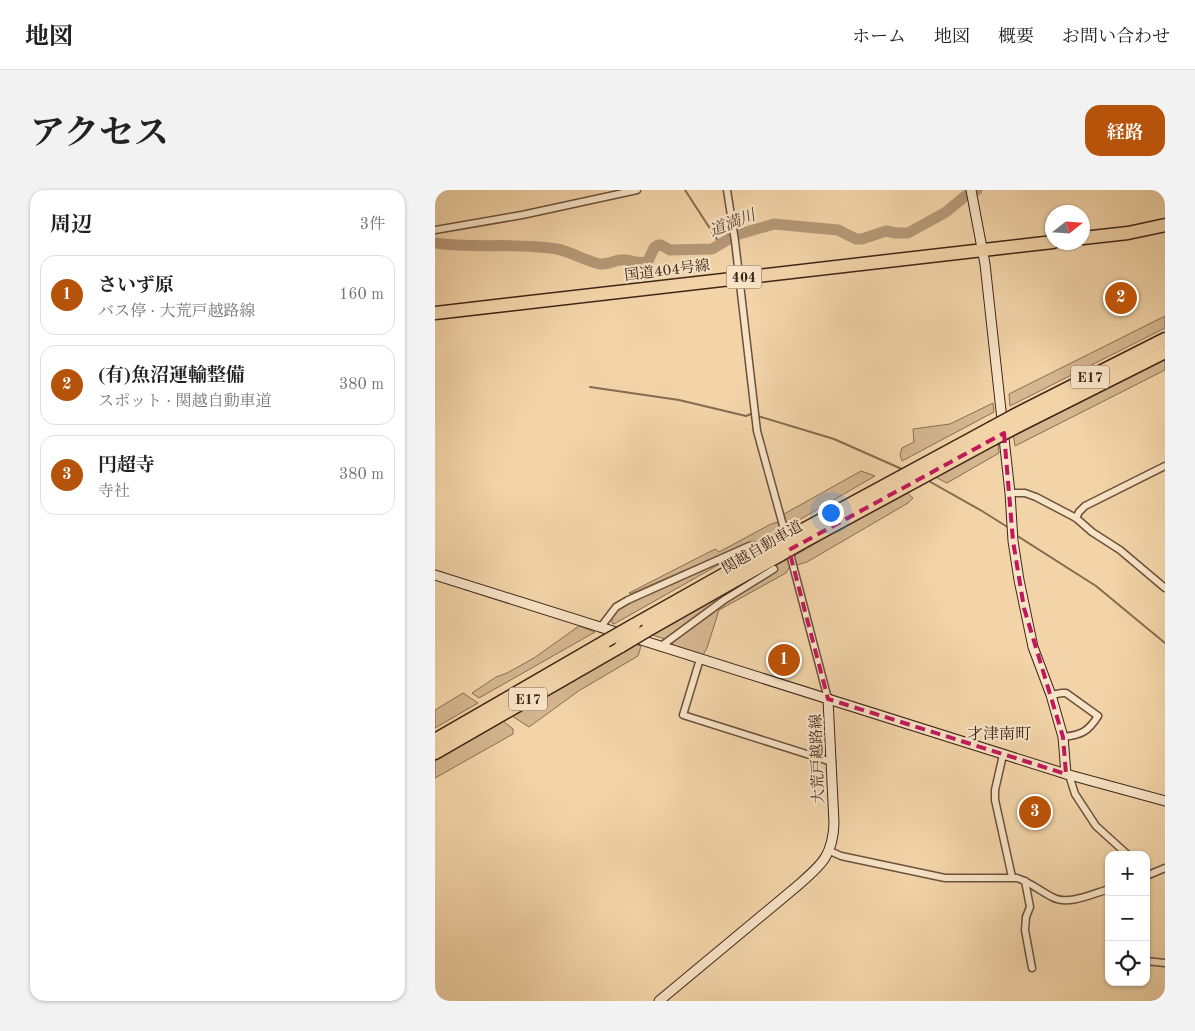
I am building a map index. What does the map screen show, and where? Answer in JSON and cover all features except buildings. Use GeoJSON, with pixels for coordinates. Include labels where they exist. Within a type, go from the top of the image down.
{"type":"FeatureCollection","features":[{"type":"Feature","properties":{"kind":"highway"},"geometry":{"type":"LineString","coordinates":[[1090,237],[1128,233],[1165,225]]}},
{"type":"Feature","properties":{"kind":"highway","name":"国道404号線"},"geometry":{"type":"LineString","coordinates":[[435,313],[1045,243]]}},
{"type":"Feature","properties":{"kind":"highway","name":"関越自動車道"},"geometry":{"type":"LineString","coordinates":[[435,740],[634,625],[800,538],[894,492],[923,471],[1165,339]]}},
{"type":"Feature","properties":{"kind":"highway","name":"関越自動車道"},"geometry":{"type":"LineString","coordinates":[[1017,420],[1165,352]]}},
{"type":"Feature","properties":{"kind":"highway","name":"関越自動車道"},"geometry":{"type":"LineString","coordinates":[[800,538],[882,487],[923,471]]}},
{"type":"Feature","properties":{"kind":"highway","name":"関越自動車道"},"geometry":{"type":"LineString","coordinates":[[435,754],[621,646],[778,550]]}},
{"type":"Feature","properties":{"kind":"street"},"geometry":{"type":"LineString","coordinates":[[435,230],[515,216],[637,190]]}},
{"type":"Feature","properties":{"kind":"street"},"geometry":{"type":"LineString","coordinates":[[727,190],[740,277],[757,431],[829,699],[1067,775],[1165,801]]}},
{"type":"Feature","properties":{"kind":"street"},"geometry":{"type":"LineString","coordinates":[[971,190],[983,251],[1010,493],[1013,541],[1023,608],[1033,647],[1051,696],[1063,737],[1067,775],[1075,794],[1096,826],[1124,851]]}},
{"type":"Feature","properties":{"kind":"street"},"geometry":{"type":"LineString","coordinates":[[1076,518],[1085,506],[1165,466]]}},
{"type":"Feature","properties":{"kind":"street"},"geometry":{"type":"LineString","coordinates":[[1010,493],[1025,493],[1036,497],[1076,518],[1092,532],[1120,550],[1165,588]]}},
{"type":"Feature","properties":{"kind":"street"},"geometry":{"type":"LineString","coordinates":[[600,628],[616,607],[628,600],[749,546]]}},
{"type":"Feature","properties":{"kind":"street"},"geometry":{"type":"LineString","coordinates":[[660,647],[724,600],[774,569]]}},
{"type":"Feature","properties":{"kind":"street","name":"大荒戸越路線"},"geometry":{"type":"LineString","coordinates":[[435,575],[829,699],[833,837],[830,851]]}},
{"type":"Feature","properties":{"kind":"street"},"geometry":{"type":"LineString","coordinates":[[701,659],[683,715],[832,762]]}},
{"type":"Feature","properties":{"kind":"street"},"geometry":{"type":"LineString","coordinates":[[1051,696],[1062,693],[1066,694],[1098,716],[1084,733],[1078,736],[1063,737]]}},
{"type":"Feature","properties":{"kind":"street"},"geometry":{"type":"LineString","coordinates":[[1003,754],[995,790],[995,800],[1012,877]]}},
{"type":"Feature","properties":{"kind":"street"},"geometry":{"type":"LineString","coordinates":[[659,1001],[796,887],[814,871],[830,851],[841,856],[945,878],[1012,877],[1025,881],[1051,897],[1063,901],[1105,890]]}},
{"type":"Feature","properties":{"kind":"street"},"geometry":{"type":"LineString","coordinates":[[1150,874],[1165,868]]}},
{"type":"Feature","properties":{"kind":"street"},"geometry":{"type":"LineString","coordinates":[[1025,881],[1030,907],[1026,917],[1025,930],[1033,968]]}},
{"type":"Feature","properties":{"kind":"street"},"geometry":{"type":"LineString","coordinates":[[1150,961],[1165,963]]}},
{"type":"Feature","properties":{"kind":"highlighted area"},"geometry":{"type":"Polygon","coordinates":[[[1004,433],[1013,541],[1024,608],[1063,737],[1066,774],[828,699],[789,550],[1004,433]]]}},
{"type":"Feature","properties":{"kind":"shaded area"},"geometry":{"type":"Polygon","coordinates":[[[1165,316],[1165,328],[1010,406],[1009,394],[1165,316]]]}},
{"type":"Feature","properties":{"kind":"shaded area"},"geometry":{"type":"Polygon","coordinates":[[[1165,357],[1165,370],[1015,446],[1013,433],[1165,357]]]}},
{"type":"Feature","properties":{"kind":"shaded area"},"geometry":{"type":"Polygon","coordinates":[[[993,403],[994,412],[902,461],[900,455],[902,448],[914,442],[913,429],[950,424],[993,403]]]}},
{"type":"Feature","properties":{"kind":"shaded area"},"geometry":{"type":"Polygon","coordinates":[[[998,441],[999,453],[947,483],[933,476],[998,441]]]}},
{"type":"Feature","properties":{"kind":"shaded area"},"geometry":{"type":"Polygon","coordinates":[[[861,471],[875,476],[787,527],[784,514],[861,471]]]}},
{"type":"Feature","properties":{"kind":"shaded area"},"geometry":{"type":"Polygon","coordinates":[[[905,491],[913,498],[908,503],[807,562],[797,565],[794,556],[905,491]]]}},
{"type":"Feature","properties":{"kind":"shaded area"},"geometry":{"type":"Polygon","coordinates":[[[778,522],[780,531],[759,543],[752,541],[629,593],[715,549],[719,552],[778,522]]]}},
{"type":"Feature","properties":{"kind":"shaded area"},"geometry":{"type":"Polygon","coordinates":[[[734,556],[614,624],[612,623],[612,615],[620,607],[734,556]]]}},
{"type":"Feature","properties":{"kind":"shaded area"},"geometry":{"type":"Polygon","coordinates":[[[787,558],[790,566],[786,573],[719,610],[703,655],[672,645],[674,640],[769,571],[772,566],[787,558]]]}},
{"type":"Feature","properties":{"kind":"shaded area"},"geometry":{"type":"Polygon","coordinates":[[[748,578],[665,639],[649,634],[748,578]]]}},
{"type":"Feature","properties":{"kind":"shaded area"},"geometry":{"type":"Polygon","coordinates":[[[579,626],[595,632],[479,698],[472,693],[496,677],[534,658],[579,626]]]}},
{"type":"Feature","properties":{"kind":"shaded area"},"geometry":{"type":"Polygon","coordinates":[[[633,643],[641,646],[638,656],[580,690],[529,727],[509,714],[633,643]]]}},
{"type":"Feature","properties":{"kind":"shaded area"},"geometry":{"type":"Polygon","coordinates":[[[463,693],[478,703],[435,728],[435,710],[463,693]]]}},
{"type":"Feature","properties":{"kind":"shaded area"},"geometry":{"type":"Polygon","coordinates":[[[503,721],[513,729],[513,734],[435,778],[435,761],[503,721]]]}},
{"type":"Feature","properties":{"kind":"waterway"},"geometry":{"type":"LineString","coordinates":[[685,190],[720,244]]}},
{"type":"Feature","properties":{"kind":"waterway","name":"道満川"},"geometry":{"type":"LineString","coordinates":[[435,243],[542,247],[563,250],[600,264],[623,260],[642,263],[648,261],[654,248],[658,245],[670,250],[712,249],[736,235],[774,224],[838,230],[856,239],[862,239],[886,231],[908,233],[946,212],[969,193],[977,190]]}},
{"type":"Feature","properties":{"kind":"waterway"},"geometry":{"type":"LineString","coordinates":[[590,387],[679,400],[746,416],[751,414],[834,439],[904,470]]}},
{"type":"Feature","properties":{"kind":"waterway"},"geometry":{"type":"LineString","coordinates":[[927,480],[1009,528]]}},
{"type":"Feature","properties":{"kind":"waterway"},"geometry":{"type":"LineString","coordinates":[[1016,535],[1096,586],[1165,643]]}},
{"type":"Feature","properties":{"kind":"place","name":"(有)魚沼運輸整備"},"geometry":{"type":"Point","coordinates":[1121,298]}},
{"type":"Feature","properties":{"kind":"place","name":"さいず原"},"geometry":{"type":"Point","coordinates":[784,660]}},
{"type":"Feature","properties":{"kind":"place","name":"円超寺"},"geometry":{"type":"Point","coordinates":[1035,812]}},
{"type":"Feature","properties":{"kind":"district","name":"才津南町"},"geometry":{"type":"Point","coordinates":[999,733]}}]}
